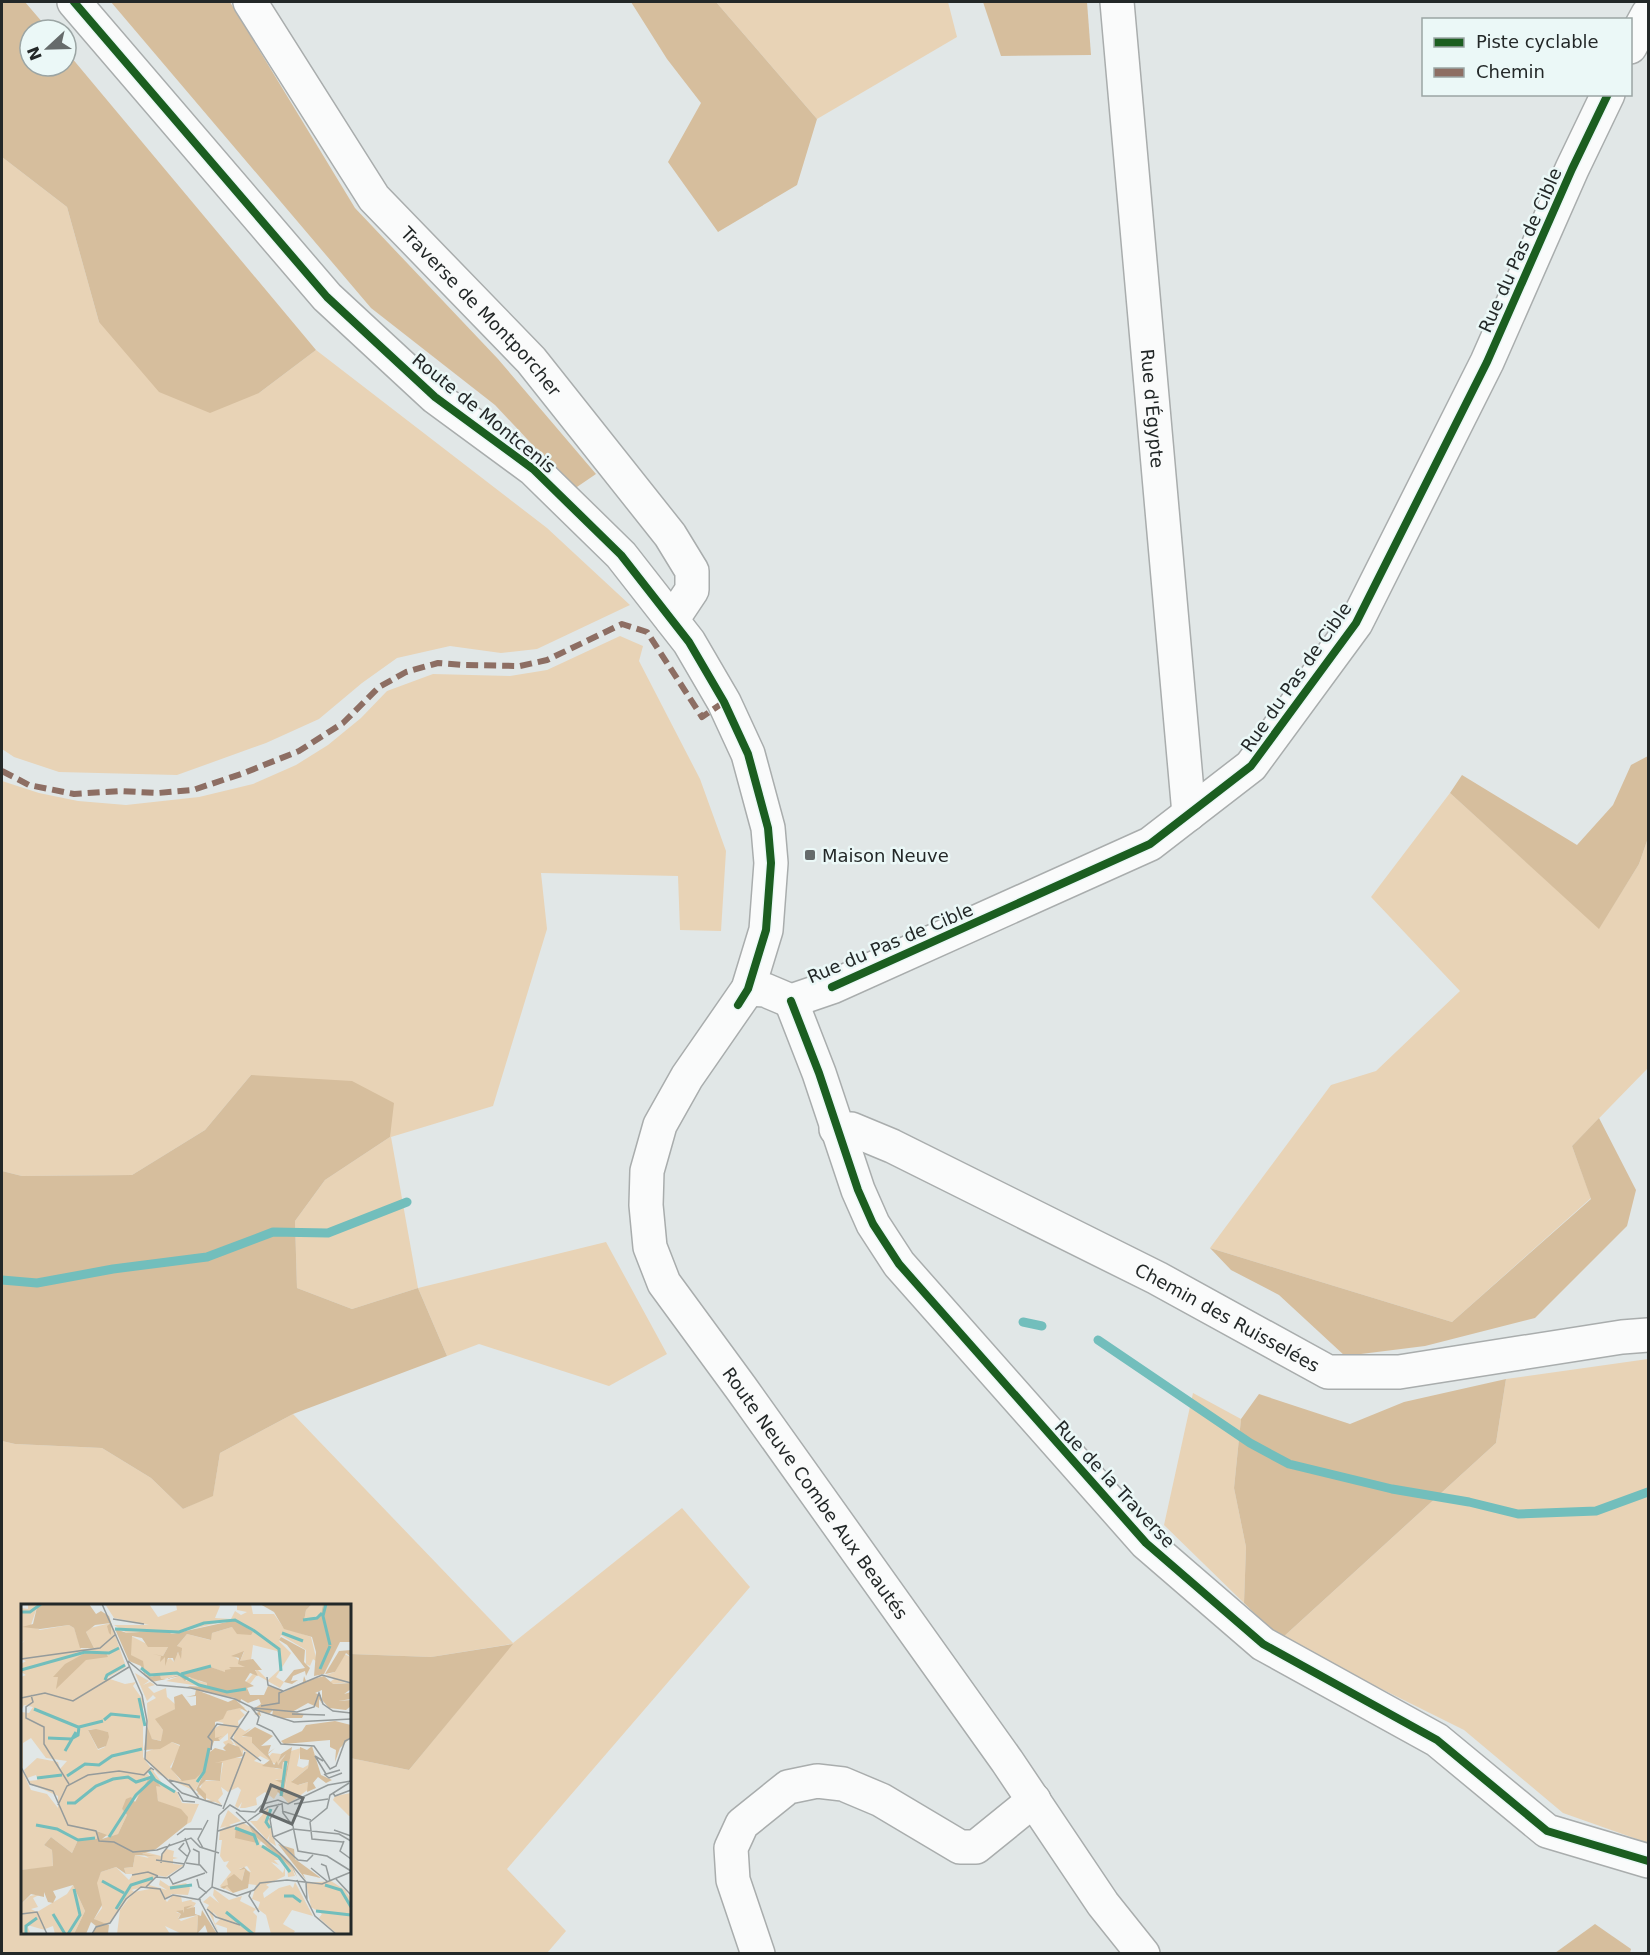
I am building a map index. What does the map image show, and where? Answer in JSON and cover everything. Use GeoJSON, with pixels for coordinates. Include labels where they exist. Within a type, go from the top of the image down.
{"type":"FeatureCollection","features":[{"type":"Feature","properties":{"kind":"street","name":"Route de Montcenis"},"geometry":{"type":"LineString","coordinates":[[74,2],[327,297],[435,397],[533,469],[621,555],[672,620],[709,674],[748,754],[768,828],[771,863],[766,930],[743,997]]}},
{"type":"Feature","properties":{"kind":"street","name":"Traverse de Montporcher"},"geometry":{"type":"LineString","coordinates":[[250,2],[374,198],[531,360],[670,536],[692,571],[692,590],[672,620]]}},
{"type":"Feature","properties":{"kind":"street","name":"Rue d'Égypte"},"geometry":{"type":"LineString","coordinates":[[1117,2],[1189,814]]}},
{"type":"Feature","properties":{"kind":"street"},"geometry":{"type":"LineString","coordinates":[[1632,43],[1648,14]]}},
{"type":"Feature","properties":{"kind":"street","name":"Rue du Pas de Cible"},"geometry":{"type":"LineString","coordinates":[[743,997],[765,990],[791,1001],[832,987],[1150,844],[1251,766],[1356,623],[1487,362],[1572,169],[1607,96]]}},
{"type":"Feature","properties":{"kind":"street","name":"Route Neuve Combe Aux Beautés"},"geometry":{"type":"LineString","coordinates":[[743,997],[687,1077],[660,1125],[647,1171],[646,1205],[650,1247],[664,1283],[781,1443],[1034,1800],[1103,1904],[1143,1953]]}},
{"type":"Feature","properties":{"kind":"street","name":"Rue de la Traverse"},"geometry":{"type":"LineString","coordinates":[[791,1001],[819,1074],[858,1190],[873,1224],[899,1264],[1146,1543],[1263,1644],[1437,1740],[1547,1831],[1648,1861]]}},
{"type":"Feature","properties":{"kind":"street","name":"Chemin des Ruisselées"},"geometry":{"type":"LineString","coordinates":[[836,1129],[851,1130],[892,1146],[1157,1278],[1329,1372],[1399,1372],[1622,1337],[1648,1335]]}},
{"type":"Feature","properties":{"kind":"street"},"geometry":{"type":"LineString","coordinates":[[758,1953],[733,1880],[731,1848],[742,1824],[788,1787],[817,1781],[843,1784],[881,1800],[960,1847],[976,1847],[1034,1800]]}},
{"type":"Feature","properties":{"kind":"shaded area"},"geometry":{"type":"Polygon","coordinates":[[[2,2],[25,2],[39,18],[18,18],[18,78],[78,78],[78,65],[316,350],[259,393],[210,413],[159,392],[99,322],[67,207],[2,157],[2,2]]]}},
{"type":"Feature","properties":{"kind":"shaded area"},"geometry":{"type":"Polygon","coordinates":[[[111,2],[230,2],[355,208],[498,359],[596,474],[574,489],[495,405],[371,308],[111,2]]]}},
{"type":"Feature","properties":{"kind":"shaded area"},"geometry":{"type":"Polygon","coordinates":[[[631,2],[716,2],[817,119],[797,185],[718,232],[668,162],[701,103],[667,59],[631,2]]]}},
{"type":"Feature","properties":{"kind":"shaded area"},"geometry":{"type":"Polygon","coordinates":[[[716,2],[948,2],[957,37],[817,119],[716,2]]]}},
{"type":"Feature","properties":{"kind":"shaded area"},"geometry":{"type":"Polygon","coordinates":[[[983,2],[1087,2],[1091,55],[1001,56],[983,2]]]}},
{"type":"Feature","properties":{"kind":"shaded area"},"geometry":{"type":"Polygon","coordinates":[[[2,157],[67,207],[99,322],[259,393],[316,350],[547,528],[630,605],[537,649],[501,653],[450,646],[397,658],[362,683],[319,719],[266,743],[177,775],[59,772],[14,757],[2,749],[2,157]]]}},
{"type":"Feature","properties":{"kind":"shaded area"},"geometry":{"type":"Polygon","coordinates":[[[620,636],[643,646],[639,661],[700,779],[726,851],[721,931],[680,930],[678,876],[541,873],[547,929],[493,1106],[391,1137],[418,1288],[352,1309],[297,1288],[295,1221],[325,1180],[390,1137],[251,1075],[205,1130],[132,1175],[22,1176],[2,1171],[2,781],[39,793],[78,801],[126,805],[199,797],[253,784],[296,765],[328,745],[361,718],[387,691],[433,674],[510,676],[547,670],[620,636]]]}},
{"type":"Feature","properties":{"kind":"shaded area"},"geometry":{"type":"Polygon","coordinates":[[[1648,756],[1648,838],[1639,864],[1599,929],[1450,793],[1462,775],[1577,845],[1613,805],[1631,765],[1648,756]]]}},
{"type":"Feature","properties":{"kind":"shaded area"},"geometry":{"type":"Polygon","coordinates":[[[1450,793],[1599,928],[1639,864],[1648,838],[1648,1068],[1572,1146],[1591,1198],[1452,1322],[1210,1248],[1331,1085],[1376,1071],[1460,991],[1371,897],[1450,793]]]}},
{"type":"Feature","properties":{"kind":"shaded area"},"geometry":{"type":"Polygon","coordinates":[[[251,1075],[352,1081],[394,1103],[390,1137],[325,1180],[295,1221],[297,1288],[352,1309],[418,1288],[447,1356],[293,1414],[220,1453],[213,1496],[183,1509],[151,1478],[102,1448],[15,1444],[2,1441],[2,1171],[22,1176],[132,1175],[205,1130],[251,1075]]]}},
{"type":"Feature","properties":{"kind":"shaded area"},"geometry":{"type":"Polygon","coordinates":[[[1599,1118],[1636,1190],[1627,1226],[1535,1318],[1425,1346],[1345,1356],[1279,1295],[1231,1270],[1210,1248],[1452,1322],[1591,1199],[1572,1146],[1599,1118]]]}},
{"type":"Feature","properties":{"kind":"shaded area"},"geometry":{"type":"Polygon","coordinates":[[[606,1242],[667,1354],[609,1386],[479,1344],[447,1356],[418,1288],[606,1242]]]}},
{"type":"Feature","properties":{"kind":"shaded area"},"geometry":{"type":"Polygon","coordinates":[[[1648,1359],[1648,1843],[1563,1813],[1464,1730],[1281,1639],[1496,1443],[1506,1379],[1648,1359]]]}},
{"type":"Feature","properties":{"kind":"shaded area"},"geometry":{"type":"Polygon","coordinates":[[[1506,1379],[1496,1443],[1281,1639],[1244,1603],[1246,1547],[1234,1488],[1241,1419],[1259,1394],[1350,1424],[1404,1402],[1506,1379]]]}},
{"type":"Feature","properties":{"kind":"shaded area"},"geometry":{"type":"Polygon","coordinates":[[[1193,1393],[1241,1419],[1234,1488],[1246,1547],[1244,1603],[1164,1525],[1193,1393]]]}},
{"type":"Feature","properties":{"kind":"shaded area"},"geometry":{"type":"Polygon","coordinates":[[[293,1414],[513,1643],[682,1508],[750,1587],[507,1869],[566,1931],[547,1953],[2,1953],[2,1441],[15,1444],[102,1448],[151,1478],[183,1509],[213,1495],[220,1453],[293,1414]]]}},
{"type":"Feature","properties":{"kind":"shaded area"},"geometry":{"type":"Polygon","coordinates":[[[513,1644],[409,1770],[351,1758],[351,1654],[431,1657],[513,1644]]]}},
{"type":"Feature","properties":{"kind":"shaded area"},"geometry":{"type":"Polygon","coordinates":[[[1595,1924],[1631,1949],[1630,1953],[1555,1953],[1595,1924]]]}},
{"type":"Feature","properties":{"kind":"waterway"},"geometry":{"type":"LineString","coordinates":[[2,1280],[37,1283],[113,1269],[207,1257],[273,1232],[328,1233],[407,1202]]}},
{"type":"Feature","properties":{"kind":"waterway"},"geometry":{"type":"LineString","coordinates":[[1023,1322],[1042,1326]]}},
{"type":"Feature","properties":{"kind":"waterway"},"geometry":{"type":"LineString","coordinates":[[1098,1340],[1250,1443],[1289,1464],[1392,1489],[1469,1502],[1518,1514],[1596,1511],[1648,1492]]}},
{"type":"Feature","properties":{"kind":"marked path"},"geometry":{"type":"LineString","coordinates":[[2,771],[29,785],[74,794],[120,791],[158,793],[193,790],[299,751],[343,723],[379,687],[406,672],[438,663],[520,666],[547,660],[622,624],[647,632],[702,717],[724,702]]}},
{"type":"Feature","properties":{"kind":"cycle path"},"geometry":{"type":"LineString","coordinates":[[74,2],[327,297],[435,397],[533,469],[621,555],[689,642],[724,702],[748,754],[768,828],[771,863],[766,930],[748,989],[738,1005]]}},
{"type":"Feature","properties":{"kind":"cycle path"},"geometry":{"type":"LineString","coordinates":[[832,987],[1150,844],[1251,766],[1356,623],[1487,362],[1572,169],[1607,96]]}},
{"type":"Feature","properties":{"kind":"cycle path"},"geometry":{"type":"LineString","coordinates":[[791,1001],[819,1073],[858,1190],[873,1224],[899,1264],[1146,1543],[1263,1644],[1437,1740],[1547,1831],[1648,1861]]}},
{"type":"Feature","properties":{"kind":"place","name":"Maison Neuve"},"geometry":{"type":"Point","coordinates":[810,855]}}]}
